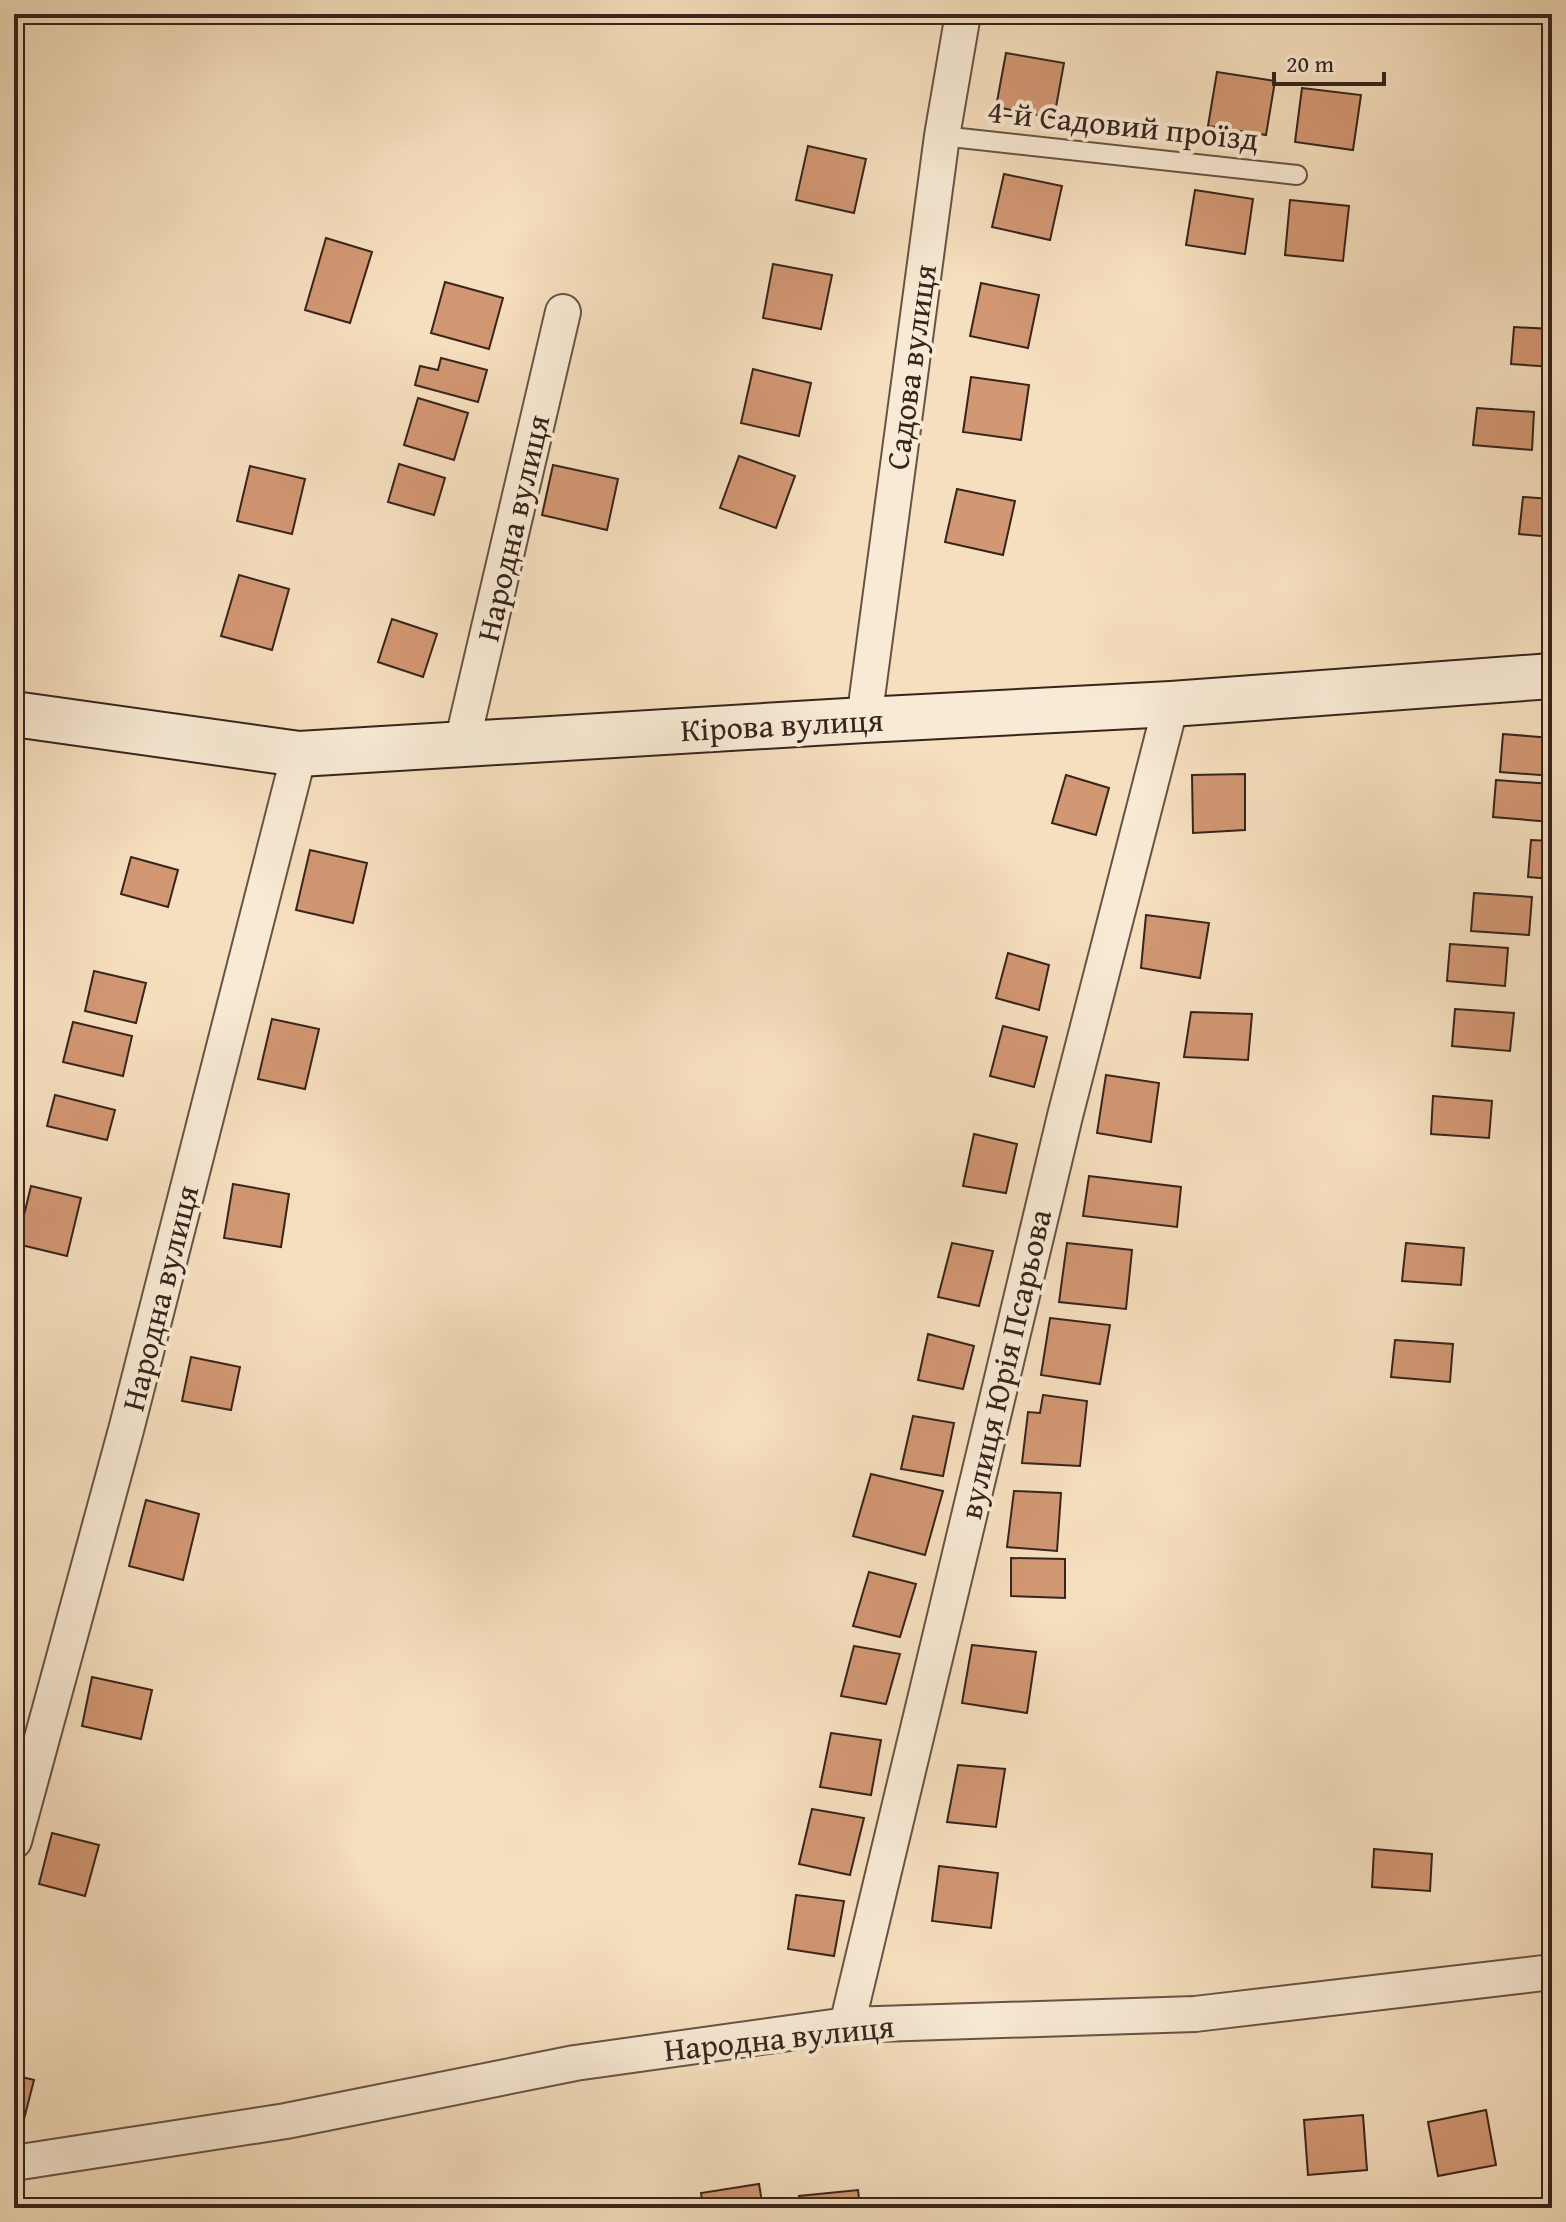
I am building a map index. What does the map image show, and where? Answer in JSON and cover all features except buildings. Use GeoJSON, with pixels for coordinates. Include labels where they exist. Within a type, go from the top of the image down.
{"type":"FeatureCollection","features":[{"type":"Feature","properties":{"kind":"street","name":"Садова вулиця"},"geometry":{"type":"LineString","coordinates":[[864,720],[942,136],[963,14]]}},
{"type":"Feature","properties":{"kind":"street","name":"Народна вулиця"},"geometry":{"type":"LineString","coordinates":[[462,743],[563,312]]}},
{"type":"Feature","properties":{"kind":"street","name":"Кірова вулиця"},"geometry":{"type":"LineString","coordinates":[[14,714],[299,754],[1171,704],[1552,676]]}},
{"type":"Feature","properties":{"kind":"street","name":"вулиця Юрія Псарьова"},"geometry":{"type":"LineString","coordinates":[[847,2025],[1061,1131],[1171,704]]}},
{"type":"Feature","properties":{"kind":"street"},"geometry":{"type":"LineString","coordinates":[[14,1841],[126,1430],[299,754]]}},
{"type":"Feature","properties":{"kind":"street","name":"Народна вулиця"},"geometry":{"type":"LineString","coordinates":[[14,2163],[286,2121],[575,2063],[847,2025],[1195,2014],[1552,1972]]}},
{"type":"Feature","properties":{"kind":"lane","name":"4-й Садовий проїзд"},"geometry":{"type":"LineString","coordinates":[[942,136],[1297,175]]}}]}
